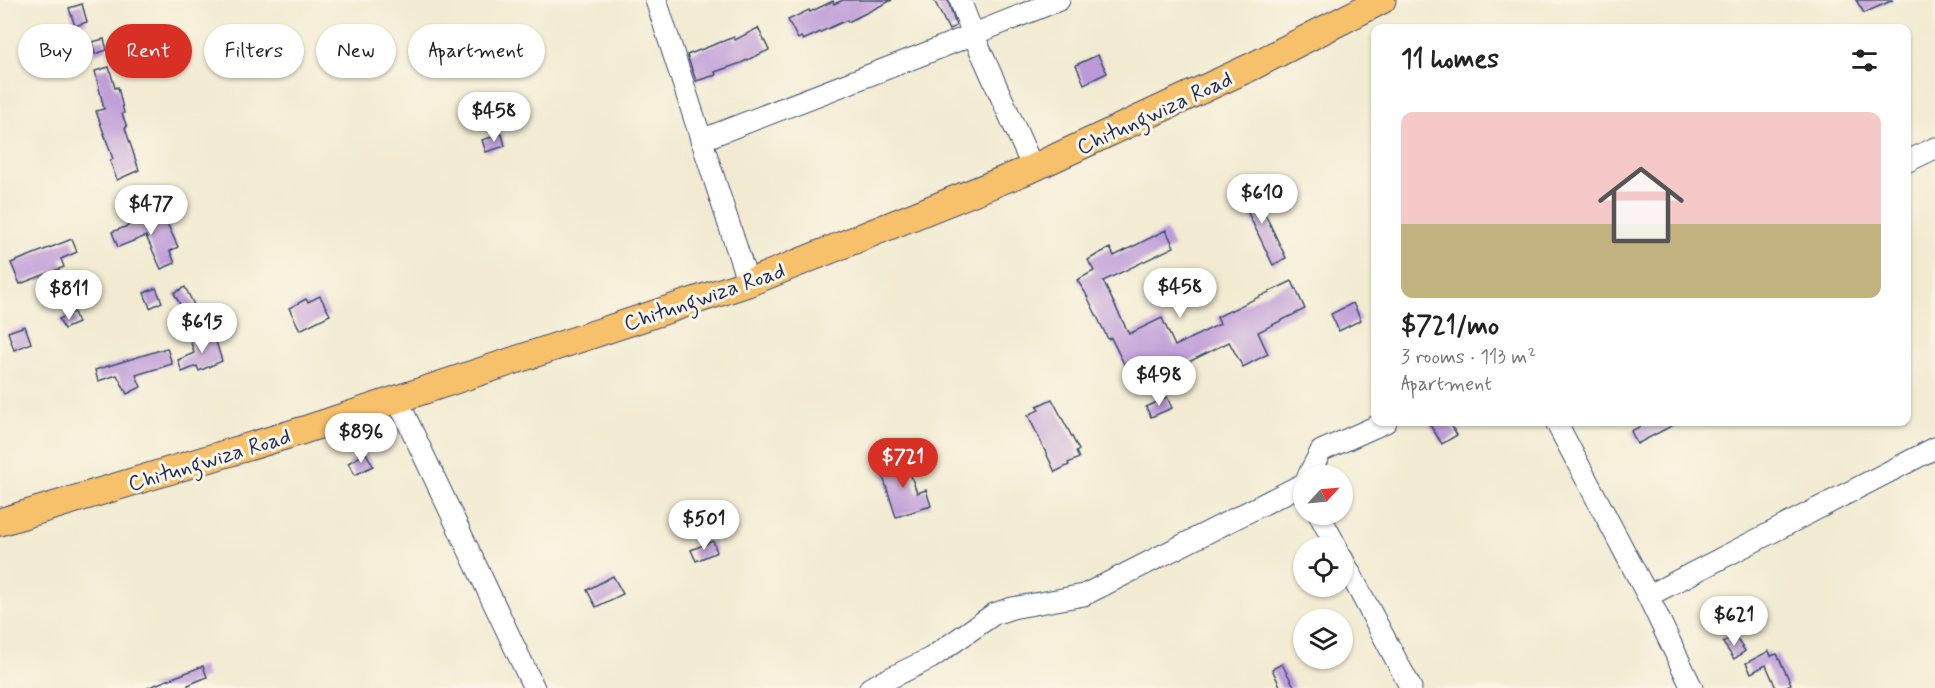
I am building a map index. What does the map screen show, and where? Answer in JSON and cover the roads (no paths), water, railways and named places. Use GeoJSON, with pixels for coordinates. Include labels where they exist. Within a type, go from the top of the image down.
{"type":"FeatureCollection","features":[{"type":"Feature","properties":{"kind":"main road","name":"Chitungwiza Road"},"geometry":{"type":"LineString","coordinates":[[0,522],[304,430],[748,283],[1033,168],[1253,66],[1382,0]]}},
{"type":"Feature","properties":{"kind":"street"},"geometry":{"type":"LineString","coordinates":[[656,0],[748,283]]}},
{"type":"Feature","properties":{"kind":"street"},"geometry":{"type":"LineString","coordinates":[[960,0],[1033,168]]}},
{"type":"Feature","properties":{"kind":"street"},"geometry":{"type":"LineString","coordinates":[[700,140],[1059,0]]}},
{"type":"Feature","properties":{"kind":"street"},"geometry":{"type":"LineString","coordinates":[[1911,160],[1935,148]]}},
{"type":"Feature","properties":{"kind":"street"},"geometry":{"type":"LineString","coordinates":[[397,399],[534,688]]}},
{"type":"Feature","properties":{"kind":"street"},"geometry":{"type":"LineString","coordinates":[[1314,465],[1321,451],[1377,426]]}},
{"type":"Feature","properties":{"kind":"street"},"geometry":{"type":"LineString","coordinates":[[1558,426],[1648,596],[1692,688]]}},
{"type":"Feature","properties":{"kind":"street"},"geometry":{"type":"LineString","coordinates":[[1648,596],[1935,448]]}},
{"type":"Feature","properties":{"kind":"street"},"geometry":{"type":"LineString","coordinates":[[870,688],[931,658],[994,614],[1022,606],[1084,595],[1293,489]]}},
{"type":"Feature","properties":{"kind":"street"},"geometry":{"type":"LineString","coordinates":[[1353,579],[1411,688]]}}]}
